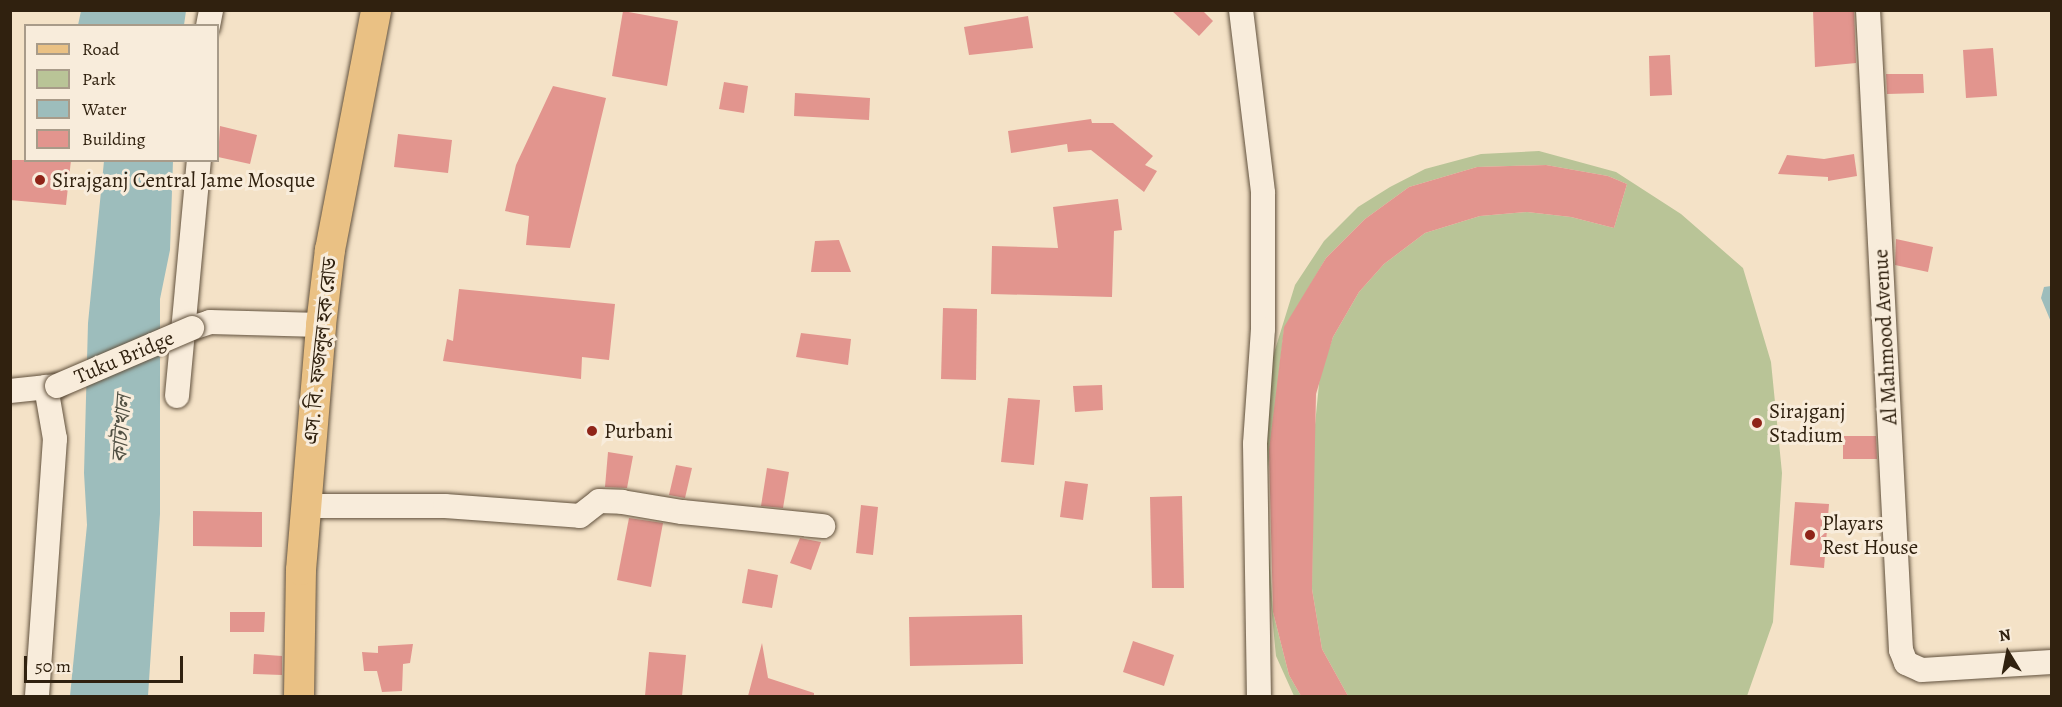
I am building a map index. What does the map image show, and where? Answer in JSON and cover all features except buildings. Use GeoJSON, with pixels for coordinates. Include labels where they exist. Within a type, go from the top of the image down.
{"type":"FeatureCollection","features":[{"type":"Feature","properties":{"kind":"main road","name":"এস. বি. ফজলুল হক রোড"},"geometry":{"type":"LineString","coordinates":[[299,696],[305,506],[321,325],[330,250],[376,10]]}},
{"type":"Feature","properties":{"kind":"street"},"geometry":{"type":"LineString","coordinates":[[1241,10],[1263,193],[1263,329],[1255,444],[1259,696]]}},
{"type":"Feature","properties":{"kind":"street","name":"Al Mahmood Avenue"},"geometry":{"type":"LineString","coordinates":[[1868,10],[1901,650],[1906,663],[1922,670],[2052,662]]}},
{"type":"Feature","properties":{"kind":"street"},"geometry":{"type":"LineString","coordinates":[[177,396],[199,162]]}},
{"type":"Feature","properties":{"kind":"street","name":"Tuku Bridge"},"geometry":{"type":"LineString","coordinates":[[10,391],[51,387],[210,322],[321,325]]}},
{"type":"Feature","properties":{"kind":"street"},"geometry":{"type":"LineString","coordinates":[[37,696],[55,439],[51,387]]}},
{"type":"Feature","properties":{"kind":"street"},"geometry":{"type":"LineString","coordinates":[[305,506],[445,506],[580,516],[599,501],[823,526]]}},
{"type":"Feature","properties":{"kind":"green space"},"geometry":{"type":"Polygon","coordinates":[[[1539,151],[1616,172],[1681,214],[1743,268],[1771,362],[1782,473],[1773,622],[1747,696],[1348,696],[1322,649],[1312,589],[1313,445],[1320,374],[1333,337],[1359,292],[1384,264],[1425,233],[1480,216],[1527,212],[1571,217],[1614,228],[1627,184],[1608,176],[1546,165],[1477,167],[1409,187],[1365,219],[1326,258],[1284,330],[1265,493],[1273,612],[1289,675],[1301,696],[1294,696],[1276,656],[1263,524],[1270,366],[1295,285],[1324,241],[1358,207],[1390,187],[1425,169],[1481,154],[1539,151]]]}},
{"type":"Feature","properties":{"kind":"water"},"geometry":{"type":"Polygon","coordinates":[[[81,10],[186,11],[184,24],[78,24],[81,10]]]}},
{"type":"Feature","properties":{"kind":"water","name":"কাটাখাল"},"geometry":{"type":"Polygon","coordinates":[[[104,162],[173,162],[170,250],[160,299],[160,514],[148,696],[70,696],[87,525],[84,473],[88,323],[104,162]]]}},
{"type":"Feature","properties":{"kind":"water"},"geometry":{"type":"Polygon","coordinates":[[[2052,286],[2051,340],[2051,322],[2041,298],[2044,287],[2052,286]]]}},
{"type":"Feature","properties":{"kind":"place","name":"Sirajganj Central Jame Mosque"},"geometry":{"type":"Point","coordinates":[40,180]}},
{"type":"Feature","properties":{"kind":"place","name":"Sirajganj Stadium"},"geometry":{"type":"Point","coordinates":[1757,423]}},
{"type":"Feature","properties":{"kind":"place","name":"Purbani"},"geometry":{"type":"Point","coordinates":[592,431]}},
{"type":"Feature","properties":{"kind":"place","name":"Playars Rest House"},"geometry":{"type":"Point","coordinates":[1810,535]}}]}
